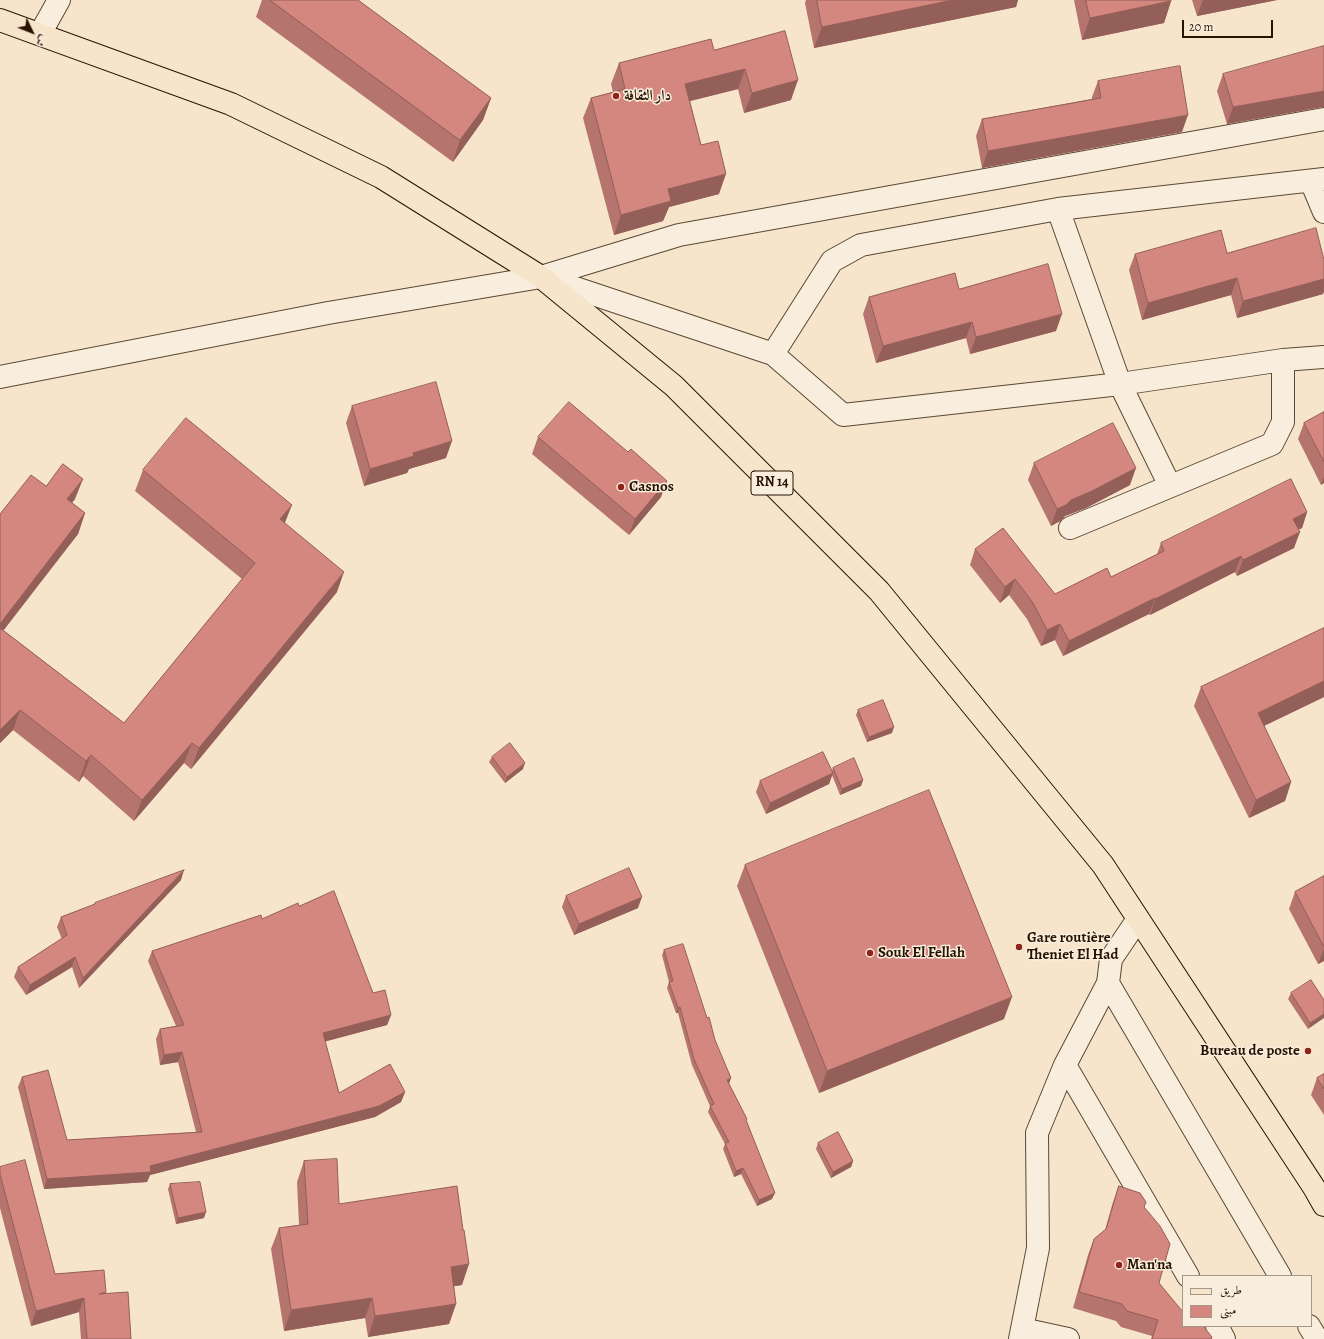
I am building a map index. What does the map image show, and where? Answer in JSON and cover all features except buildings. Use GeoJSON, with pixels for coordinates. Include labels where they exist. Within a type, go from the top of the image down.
{"type":"FeatureCollection","features":[{"type":"Feature","properties":{"kind":"main road","name":"RN 14"},"geometry":{"type":"LineString","coordinates":[[0,20],[231,104],[381,177],[540,277],[674,386],[879,591],[1103,865],[1324,1205]]}},
{"type":"Feature","properties":{"kind":"street"},"geometry":{"type":"LineString","coordinates":[[40,34],[59,0]]}},
{"type":"Feature","properties":{"kind":"street"},"geometry":{"type":"LineString","coordinates":[[0,377],[328,312],[540,277],[679,235],[1324,119]]}},
{"type":"Feature","properties":{"kind":"street"},"geometry":{"type":"LineString","coordinates":[[773,354],[832,261],[861,245],[1058,209],[1317,180],[1324,212]]}},
{"type":"Feature","properties":{"kind":"street"},"geometry":{"type":"LineString","coordinates":[[1058,209],[1120,384],[1170,486]]}},
{"type":"Feature","properties":{"kind":"street"},"geometry":{"type":"LineString","coordinates":[[540,277],[773,354],[842,415],[1120,384],[1283,360],[1324,357]]}},
{"type":"Feature","properties":{"kind":"street"},"geometry":{"type":"LineString","coordinates":[[1070,528],[1272,444],[1283,422],[1283,360]]}},
{"type":"Feature","properties":{"kind":"street"},"geometry":{"type":"LineString","coordinates":[[1068,1339],[1021,1334],[1038,1248],[1037,1133],[1065,1065],[1108,983],[1111,960],[1138,919]]}},
{"type":"Feature","properties":{"kind":"street"},"geometry":{"type":"LineString","coordinates":[[1108,983],[1279,1275]]}},
{"type":"Feature","properties":{"kind":"street"},"geometry":{"type":"LineString","coordinates":[[1065,1065],[1187,1275]]}},
{"type":"Feature","properties":{"kind":"street"},"geometry":{"type":"LineString","coordinates":[[1218,1327],[1224,1339]]}},
{"type":"Feature","properties":{"kind":"street"},"geometry":{"type":"LineString","coordinates":[[1310,1327],[1316,1339]]}},
{"type":"Feature","properties":{"kind":"place","name":"دار الثقافة"},"geometry":{"type":"Point","coordinates":[616,96]}},
{"type":"Feature","properties":{"kind":"place","name":"Casnos"},"geometry":{"type":"Point","coordinates":[621,487]}},
{"type":"Feature","properties":{"kind":"place","name":"Gare routière Theniet El Had"},"geometry":{"type":"Point","coordinates":[1019,947]}},
{"type":"Feature","properties":{"kind":"place","name":"Souk El Fellah"},"geometry":{"type":"Point","coordinates":[870,953]}},
{"type":"Feature","properties":{"kind":"place","name":"Bureau de poste"},"geometry":{"type":"Point","coordinates":[1308,1051]}},
{"type":"Feature","properties":{"kind":"place","name":"Man'na"},"geometry":{"type":"Point","coordinates":[1119,1265]}}]}
